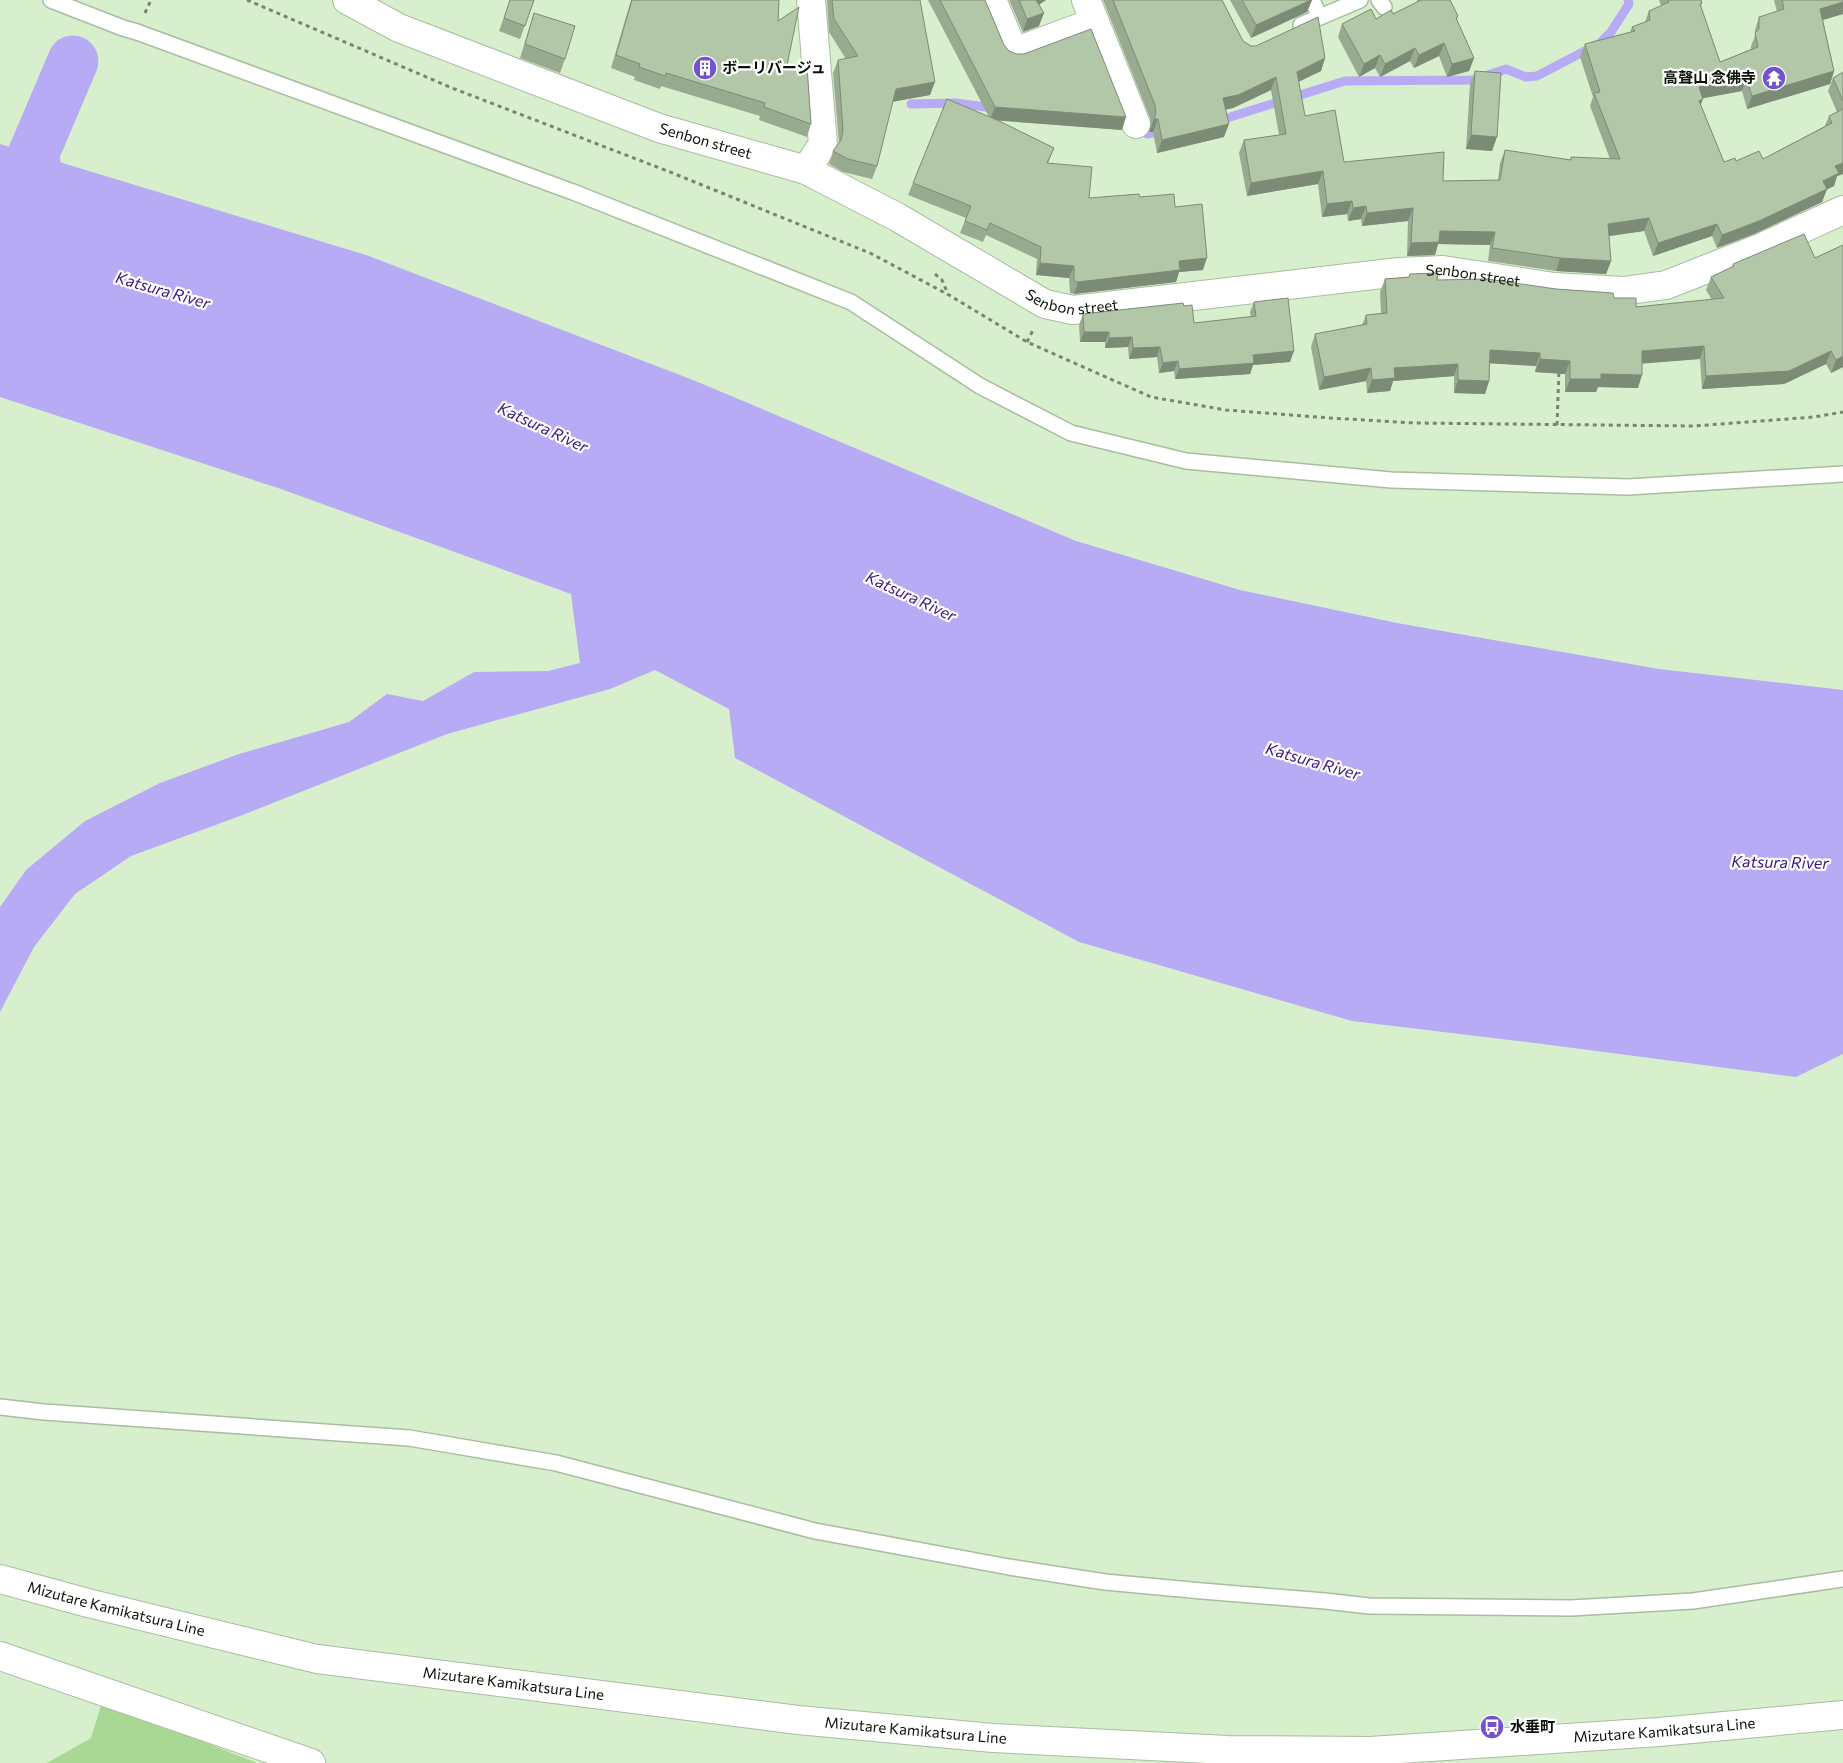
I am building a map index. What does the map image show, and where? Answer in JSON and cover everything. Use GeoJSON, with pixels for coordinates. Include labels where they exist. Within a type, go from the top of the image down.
{"type":"FeatureCollection","features":[{"type":"Feature","properties":{"kind":"street","name":"Senbon street"},"geometry":{"type":"LineString","coordinates":[[347,0],[399,28],[659,128],[806,170],[897,217],[1045,304],[1073,310],[1399,272],[1442,270],[1554,287],[1623,291],[1666,284],[1760,248],[1843,210]]}},
{"type":"Feature","properties":{"kind":"street"},"geometry":{"type":"LineString","coordinates":[[806,170],[823,144],[811,0]]}},
{"type":"Feature","properties":{"kind":"street"},"geometry":{"type":"LineString","coordinates":[[992,0],[1014,52],[1090,11],[1136,124]]}},
{"type":"Feature","properties":{"kind":"street","name":"Mizutare Kamikatsura Line"},"geometry":{"type":"LineString","coordinates":[[0,1579],[88,1603],[317,1659],[798,1720],[993,1738],[1371,1757],[1843,1715]]}},
{"type":"Feature","properties":{"kind":"street"},"geometry":{"type":"LineString","coordinates":[[0,1656],[311,1763]]}},
{"type":"Feature","properties":{"kind":"lane"},"geometry":{"type":"LineString","coordinates":[[51,0],[122,28],[573,192],[851,302],[980,386],[1071,433],[1186,461],[1391,480],[1628,487],[1843,474]]}},
{"type":"Feature","properties":{"kind":"lane"},"geometry":{"type":"LineString","coordinates":[[1312,0],[1320,16]]}},
{"type":"Feature","properties":{"kind":"lane"},"geometry":{"type":"LineString","coordinates":[[1288,32],[1320,16],[1360,0]]}},
{"type":"Feature","properties":{"kind":"lane"},"geometry":{"type":"LineString","coordinates":[[0,1407],[44,1412],[409,1438],[556,1463],[815,1531],[1009,1567],[1105,1582],[1369,1606],[1571,1608],[1694,1601],[1843,1579]]}},
{"type":"Feature","properties":{"kind":"path"},"geometry":{"type":"LineString","coordinates":[[1557,425],[1559,365]]}},
{"type":"Feature","properties":{"kind":"green space"},"geometry":{"type":"Polygon","coordinates":[[[102,1702],[257,1763],[47,1763],[91,1738],[102,1702]]]}},
{"type":"Feature","properties":{"kind":"water","name":"Katsura River"},"geometry":{"type":"Polygon","coordinates":[[[0,144],[366,255],[693,380],[1076,541],[1240,590],[1397,623],[1659,669],[1843,690],[1843,1054],[1796,1077],[1352,1021],[1079,942],[735,758],[729,709],[655,670],[610,689],[447,734],[240,816],[131,856],[75,894],[34,947],[0,1012],[0,907],[26,870],[85,821],[160,783],[239,754],[349,722],[387,694],[423,701],[474,672],[548,671],[580,663],[571,594],[281,489],[0,397],[0,144]]]}},
{"type":"Feature","properties":{"kind":"building"},"geometry":{"type":"Polygon","coordinates":[[[510,0],[534,0],[525,26],[504,18],[510,0]]]}},
{"type":"Feature","properties":{"kind":"building"},"geometry":{"type":"Polygon","coordinates":[[[632,0],[779,0],[778,21],[799,7],[786,70],[807,66],[811,124],[764,107],[765,103],[666,73],[665,76],[639,67],[640,64],[616,55],[632,0]]]}},
{"type":"Feature","properties":{"kind":"building"},"geometry":{"type":"Polygon","coordinates":[[[832,0],[920,0],[935,82],[896,89],[877,166],[848,159],[833,151],[841,140],[843,130],[838,60],[858,56],[834,19],[832,0]]]}},
{"type":"Feature","properties":{"kind":"building"},"geometry":{"type":"Polygon","coordinates":[[[940,0],[985,0],[1004,45],[1009,51],[1016,54],[1024,54],[1091,29],[1126,117],[995,107],[940,0]]]}},
{"type":"Feature","properties":{"kind":"building"},"geometry":{"type":"Polygon","coordinates":[[[1019,0],[1036,0],[1044,13],[1027,19],[1019,0]]]}},
{"type":"Feature","properties":{"kind":"building"},"geometry":{"type":"Polygon","coordinates":[[[1113,0],[1222,0],[1243,41],[1251,46],[1256,46],[1318,17],[1325,58],[1297,72],[1305,116],[1335,110],[1344,162],[1444,152],[1443,181],[1500,180],[1505,150],[1571,160],[1571,157],[1620,159],[1594,93],[1600,92],[1585,44],[1635,31],[1632,27],[1650,20],[1649,11],[1669,2],[1668,0],[1701,0],[1702,3],[1700,4],[1720,62],[1758,47],[1755,33],[1759,29],[1759,17],[1784,9],[1782,0],[1843,0],[1843,2],[1820,9],[1834,71],[1752,96],[1746,78],[1699,87],[1703,99],[1699,101],[1724,162],[1735,158],[1736,161],[1759,151],[1763,159],[1832,123],[1829,116],[1843,109],[1843,163],[1835,166],[1839,173],[1823,181],[1827,189],[1759,221],[1722,235],[1717,224],[1658,243],[1649,218],[1608,224],[1611,261],[1560,258],[1492,248],[1495,232],[1440,231],[1439,242],[1411,243],[1413,208],[1367,213],[1366,206],[1353,208],[1352,201],[1327,204],[1323,171],[1251,183],[1244,140],[1286,134],[1276,77],[1238,95],[1223,98],[1229,124],[1162,140],[1158,119],[1154,119],[1156,113],[1155,105],[1113,0]]]}},
{"type":"Feature","properties":{"kind":"building"},"geometry":{"type":"Polygon","coordinates":[[[1242,0],[1311,0],[1256,25],[1242,0]]]}},
{"type":"Feature","properties":{"kind":"building"},"geometry":{"type":"Polygon","coordinates":[[[1421,0],[1450,0],[1474,58],[1452,64],[1444,43],[1419,55],[1415,48],[1385,64],[1380,55],[1364,64],[1342,24],[1371,9],[1376,19],[1391,10],[1393,14],[1421,0]]]}},
{"type":"Feature","properties":{"kind":"building"},"geometry":{"type":"Polygon","coordinates":[[[534,13],[575,26],[565,59],[525,44],[534,13]]]}},
{"type":"Feature","properties":{"kind":"building"},"geometry":{"type":"Polygon","coordinates":[[[1475,71],[1501,73],[1497,137],[1471,135],[1475,71]]]}},
{"type":"Feature","properties":{"kind":"building"},"geometry":{"type":"Polygon","coordinates":[[[1843,72],[1843,101],[1833,78],[1843,72]]]}},
{"type":"Feature","properties":{"kind":"building"},"geometry":{"type":"Polygon","coordinates":[[[947,99],[997,120],[1054,148],[1047,163],[1092,167],[1089,198],[1139,194],[1140,197],[1174,194],[1175,207],[1202,204],[1207,258],[1179,261],[1180,270],[1078,282],[1074,281],[1074,266],[1040,263],[1041,247],[990,223],[987,230],[965,221],[971,206],[913,183],[947,99]]]}},
{"type":"Feature","properties":{"kind":"building"},"geometry":{"type":"Polygon","coordinates":[[[1804,234],[1815,258],[1843,245],[1843,356],[1836,360],[1831,351],[1789,371],[1706,376],[1704,346],[1642,351],[1642,375],[1601,374],[1601,379],[1570,379],[1570,361],[1540,359],[1540,353],[1490,350],[1489,381],[1458,380],[1458,364],[1394,368],[1395,378],[1372,380],[1371,368],[1324,377],[1315,334],[1367,324],[1366,315],[1387,313],[1385,279],[1409,277],[1410,274],[1438,273],[1437,280],[1487,279],[1556,289],[1613,293],[1614,298],[1636,298],[1636,307],[1724,298],[1711,277],[1734,266],[1733,264],[1804,234]]]}},
{"type":"Feature","properties":{"kind":"building"},"geometry":{"type":"Polygon","coordinates":[[[1288,298],[1294,351],[1253,355],[1254,363],[1179,369],[1178,361],[1163,363],[1160,347],[1133,348],[1132,337],[1109,338],[1109,332],[1084,332],[1083,314],[1183,303],[1184,306],[1192,305],[1194,323],[1256,316],[1254,302],[1288,298]]]}},
{"type":"Feature","properties":{"kind":"waterway"},"geometry":{"type":"LineString","coordinates":[[1227,118],[1345,81],[1473,80],[1506,69],[1526,77],[1537,76],[1600,43],[1611,32],[1629,4],[1628,0]]}},
{"type":"Feature","properties":{"kind":"waterway"},"geometry":{"type":"LineString","coordinates":[[48,222],[33,155],[73,61]]}},
{"type":"Feature","properties":{"kind":"waterway"},"geometry":{"type":"LineString","coordinates":[[911,104],[956,103],[993,108]]}},
{"type":"Feature","properties":{"kind":"waterway"},"geometry":{"type":"LineString","coordinates":[[1147,134],[1164,130]]}},
{"type":"Feature","properties":{"kind":"place","name":"ボーリバージュ"},"geometry":{"type":"Point","coordinates":[705,68]}},
{"type":"Feature","properties":{"kind":"place","name":"高聲山 念佛寺"},"geometry":{"type":"Point","coordinates":[1774,78]}},
{"type":"Feature","properties":{"kind":"place","name":"水垂町"},"geometry":{"type":"Point","coordinates":[1492,1727]}}]}
